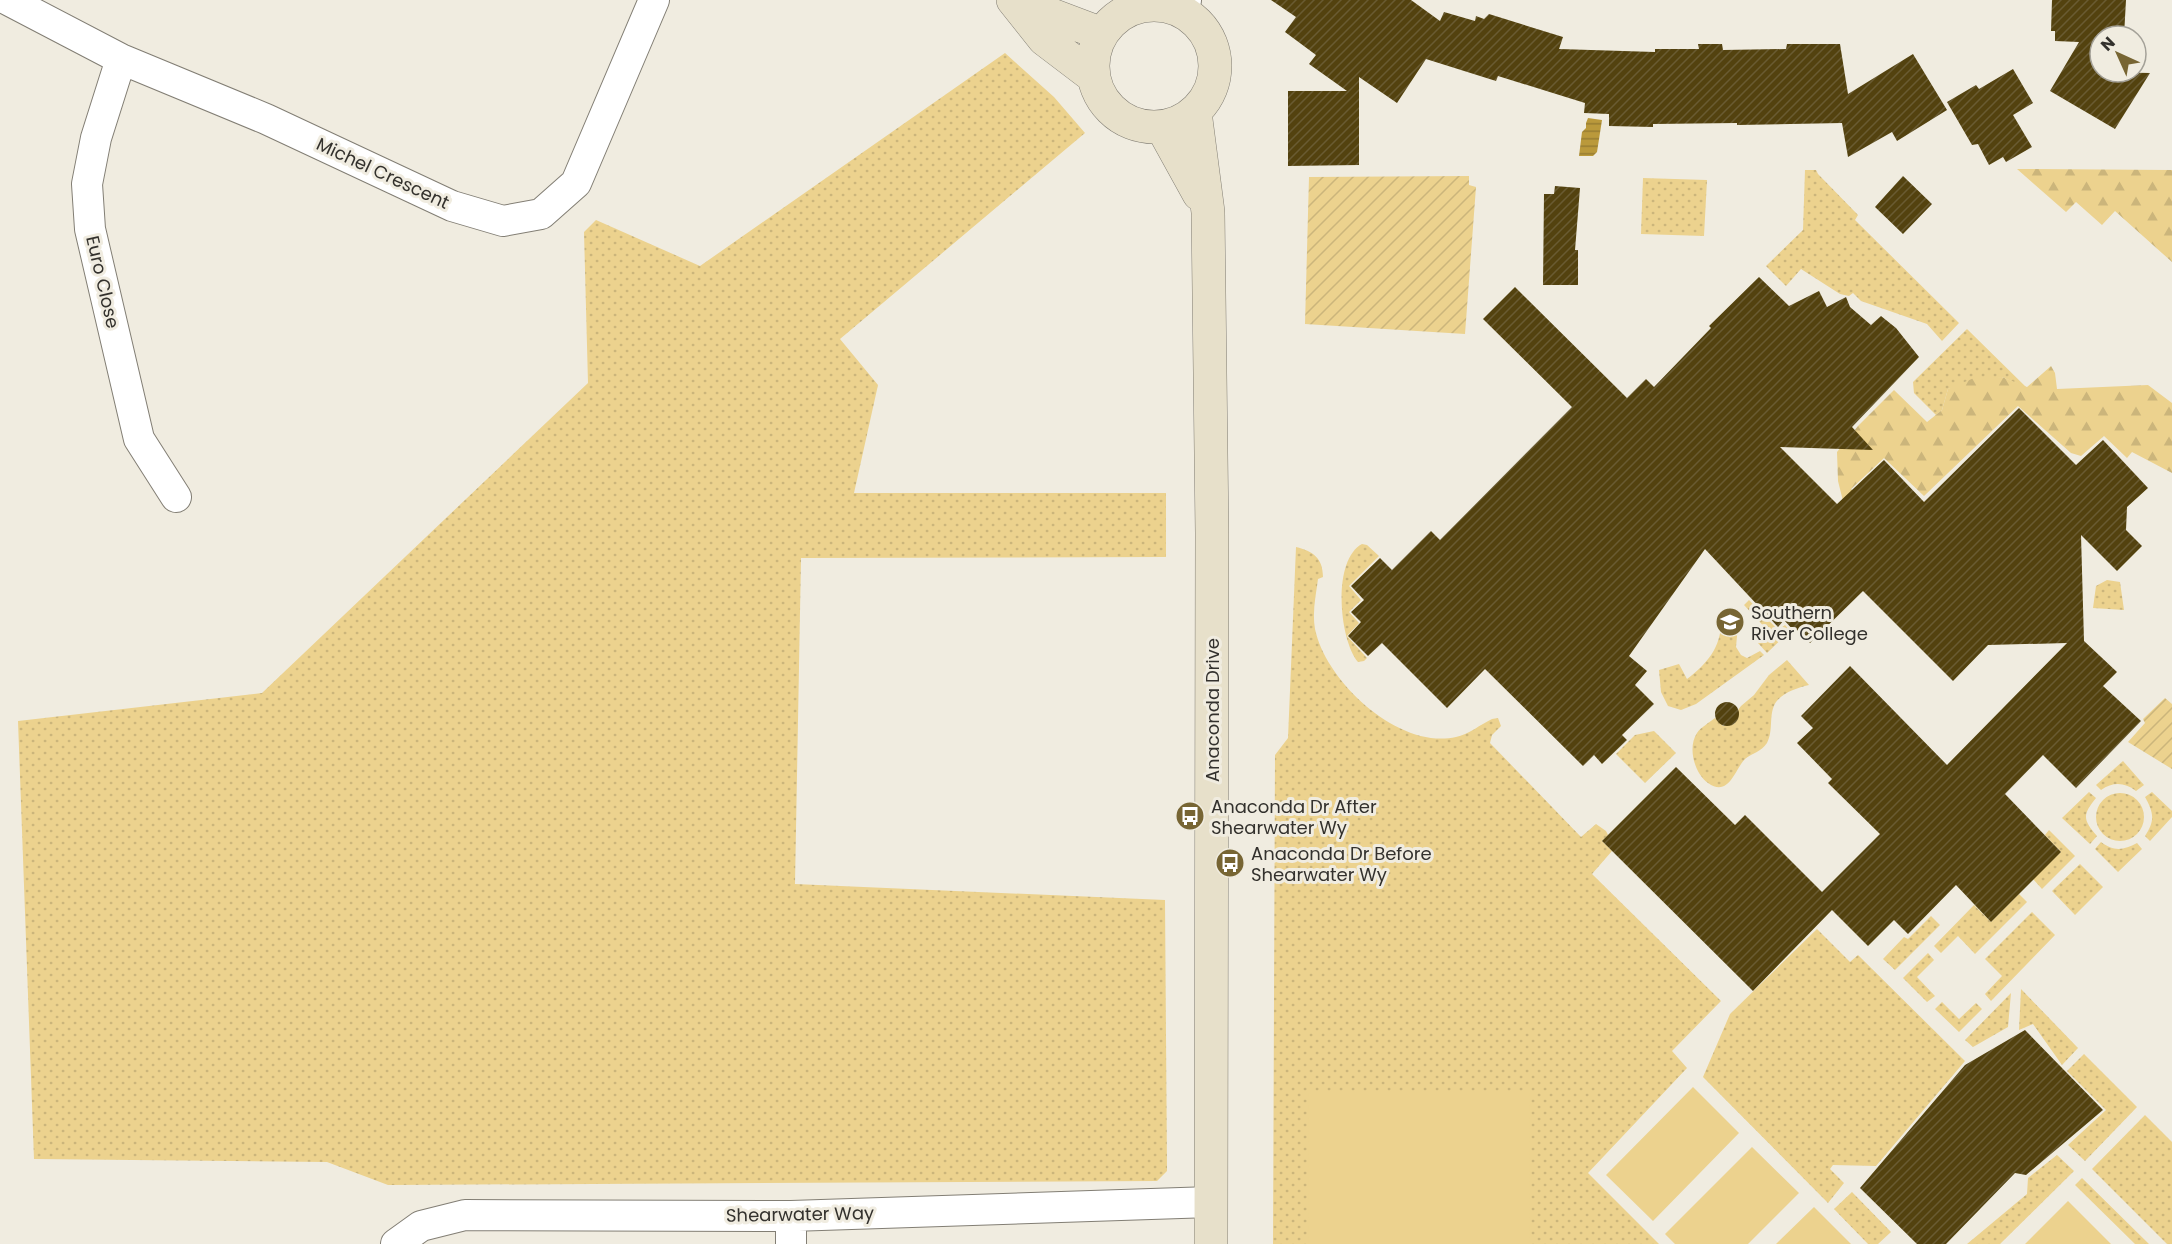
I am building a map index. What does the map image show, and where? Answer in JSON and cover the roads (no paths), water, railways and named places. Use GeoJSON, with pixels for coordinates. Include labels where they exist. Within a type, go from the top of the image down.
{"type":"FeatureCollection","features":[{"type":"Feature","properties":{"kind":"main road"},"geometry":{"type":"LineString","coordinates":[[1013,0],[1102,34]]}},
{"type":"Feature","properties":{"kind":"main road"},"geometry":{"type":"LineString","coordinates":[[1013,0],[1044,39],[1094,77]]}},
{"type":"Feature","properties":{"kind":"main road"},"geometry":{"type":"LineString","coordinates":[[1147,3],[1184,6],[1210,40],[1215,58],[1214,78],[1208,97],[1195,112],[1179,122],[1162,127],[1144,127],[1126,121],[1111,110],[1100,95],[1094,77],[1093,62],[1102,34],[1114,20],[1129,10],[1147,3]]}},
{"type":"Feature","properties":{"kind":"main road","name":"Anaconda Drive"},"geometry":{"type":"LineString","coordinates":[[1195,112],[1208,212],[1212,533],[1211,1244]]}},
{"type":"Feature","properties":{"kind":"main road","name":"Anaconda Drive"},"geometry":{"type":"LineString","coordinates":[[1162,127],[1208,212]]}},
{"type":"Feature","properties":{"kind":"street","name":"Michel Crescent"},"geometry":{"type":"LineString","coordinates":[[8,0],[121,59],[266,119],[453,206],[503,221],[541,214],[576,183],[654,0]]}},
{"type":"Feature","properties":{"kind":"street","name":"Euro Close"},"geometry":{"type":"LineString","coordinates":[[121,59],[96,138],[87,184],[90,229],[139,439],[176,497]]}},
{"type":"Feature","properties":{"kind":"street","name":"Shearwater Way"},"geometry":{"type":"LineString","coordinates":[[396,1244],[421,1226],[465,1215],[791,1230],[1211,1202]]}},
{"type":"Feature","properties":{"kind":"place","name":"Southern River College"},"geometry":{"type":"Point","coordinates":[1730,622]}},
{"type":"Feature","properties":{"kind":"place","name":"Anaconda Dr After Shearwater Wy"},"geometry":{"type":"Point","coordinates":[1190,816]}},
{"type":"Feature","properties":{"kind":"place","name":"Anaconda Dr Before Shearwater Wy"},"geometry":{"type":"Point","coordinates":[1230,863]}}]}
